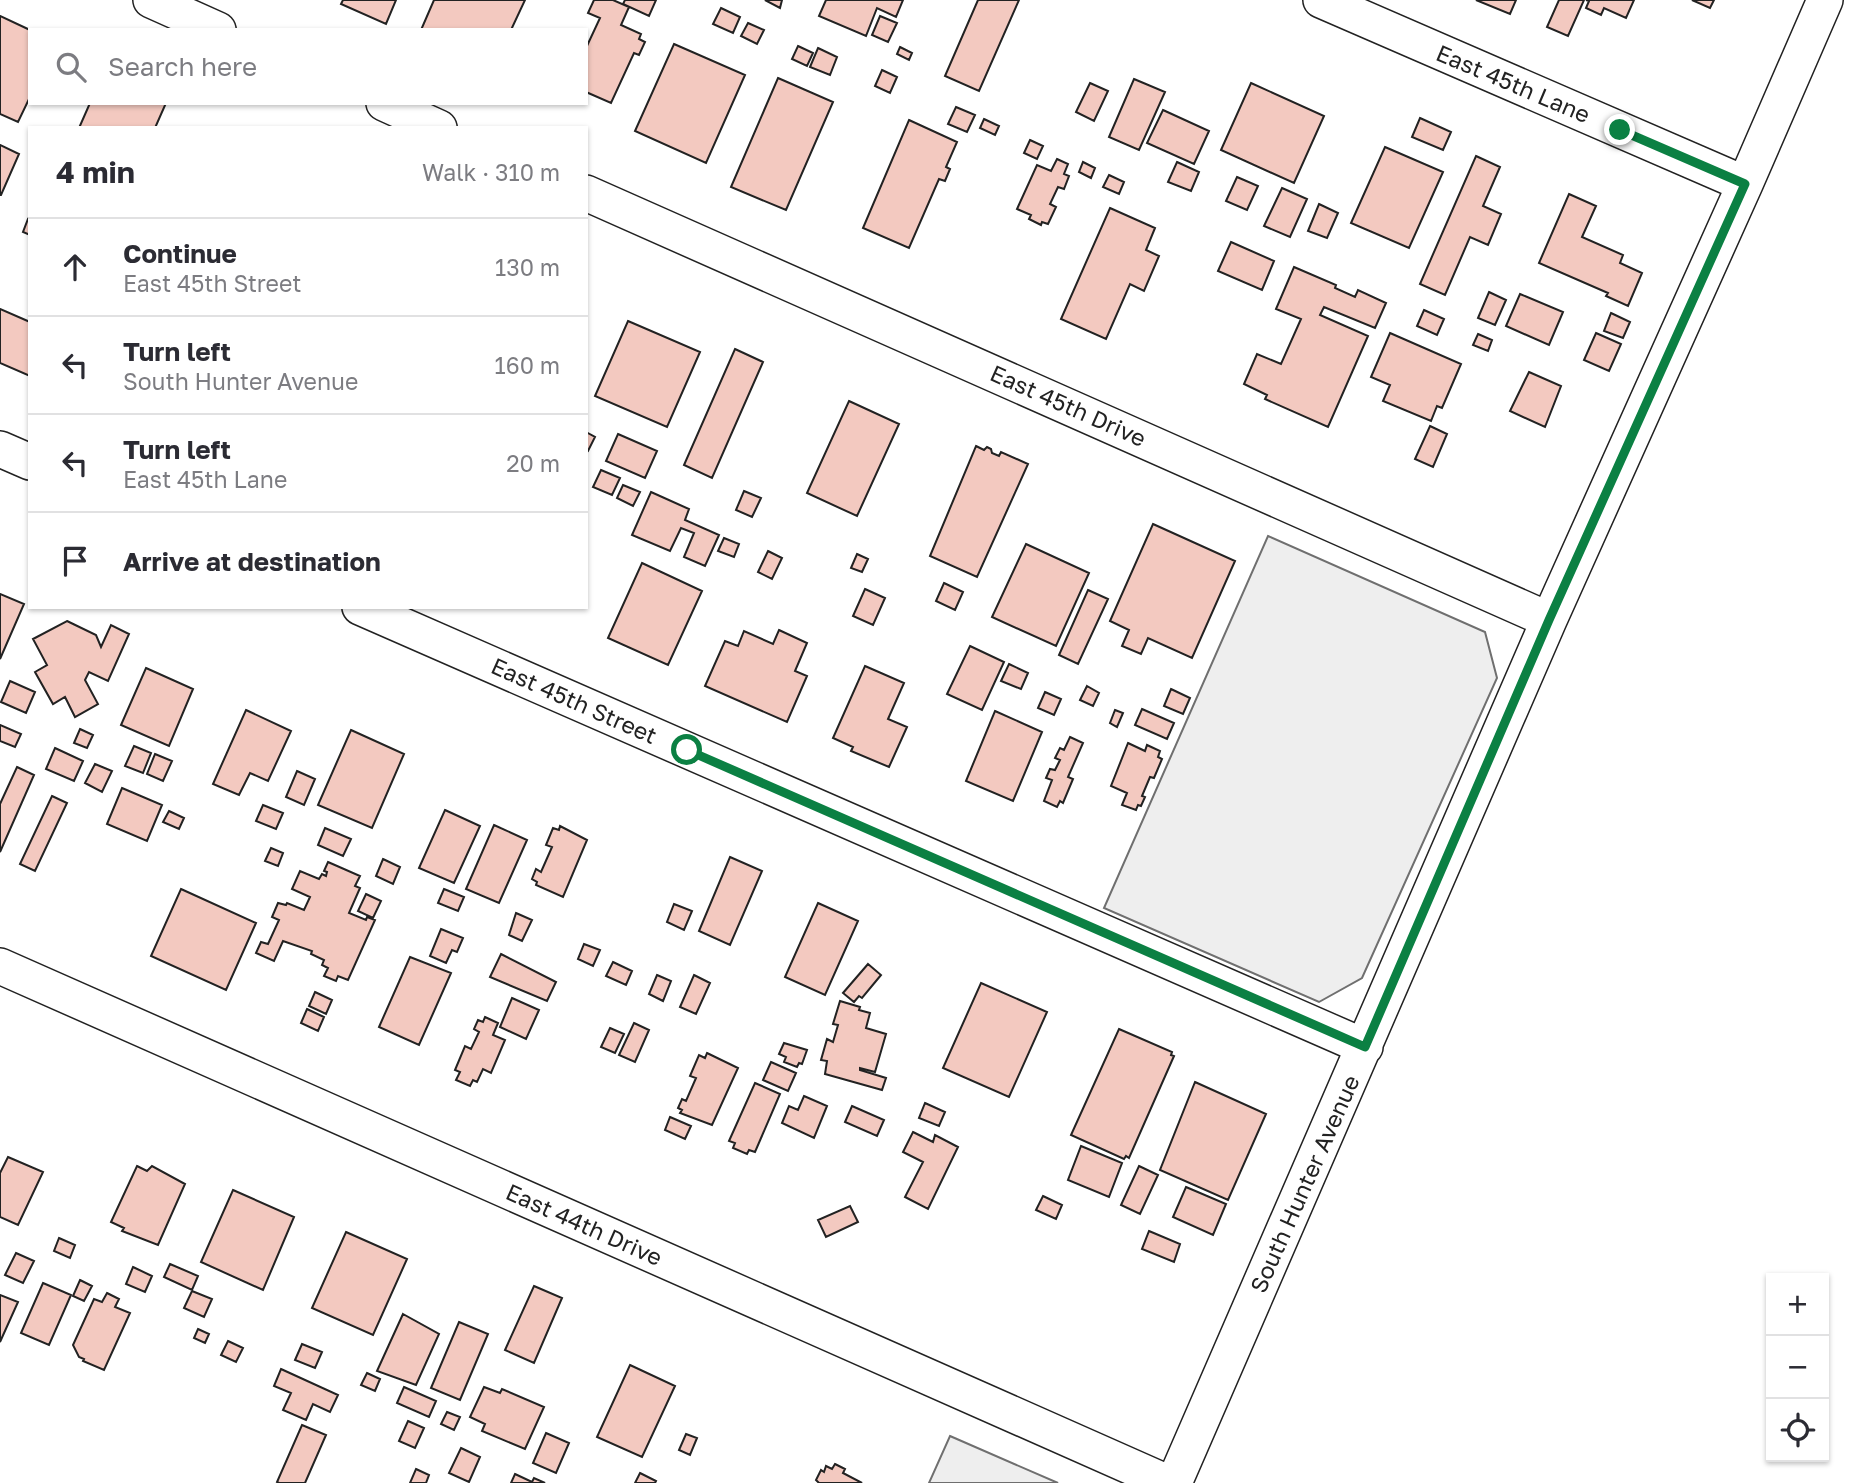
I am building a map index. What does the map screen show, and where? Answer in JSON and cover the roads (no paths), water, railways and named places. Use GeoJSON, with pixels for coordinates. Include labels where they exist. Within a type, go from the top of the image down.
{"type":"FeatureCollection","features":[{"type":"Feature","properties":{"kind":"street"},"geometry":{"type":"LineString","coordinates":[[150,0],[213,28]]}},
{"type":"Feature","properties":{"kind":"street","name":"East 45th Lane"},"geometry":{"type":"LineString","coordinates":[[1321,0],[1745,184]]}},
{"type":"Feature","properties":{"kind":"street","name":"South Hunter Avenue"},"geometry":{"type":"LineString","coordinates":[[1174,1483],[1549,620],[1825,0]]}},
{"type":"Feature","properties":{"kind":"street"},"geometry":{"type":"LineString","coordinates":[[388,105],[435,126]]}},
{"type":"Feature","properties":{"kind":"street","name":"East 45th Drive"},"geometry":{"type":"LineString","coordinates":[[588,194],[1549,620]]}},
{"type":"Feature","properties":{"kind":"street"},"geometry":{"type":"LineString","coordinates":[[0,449],[28,462]]}},
{"type":"Feature","properties":{"kind":"street","name":"East 45th Street"},"geometry":{"type":"LineString","coordinates":[[365,609],[1365,1047]]}},
{"type":"Feature","properties":{"kind":"street","name":"East 44th Drive"},"geometry":{"type":"LineString","coordinates":[[0,966],[1168,1483]]}}]}
